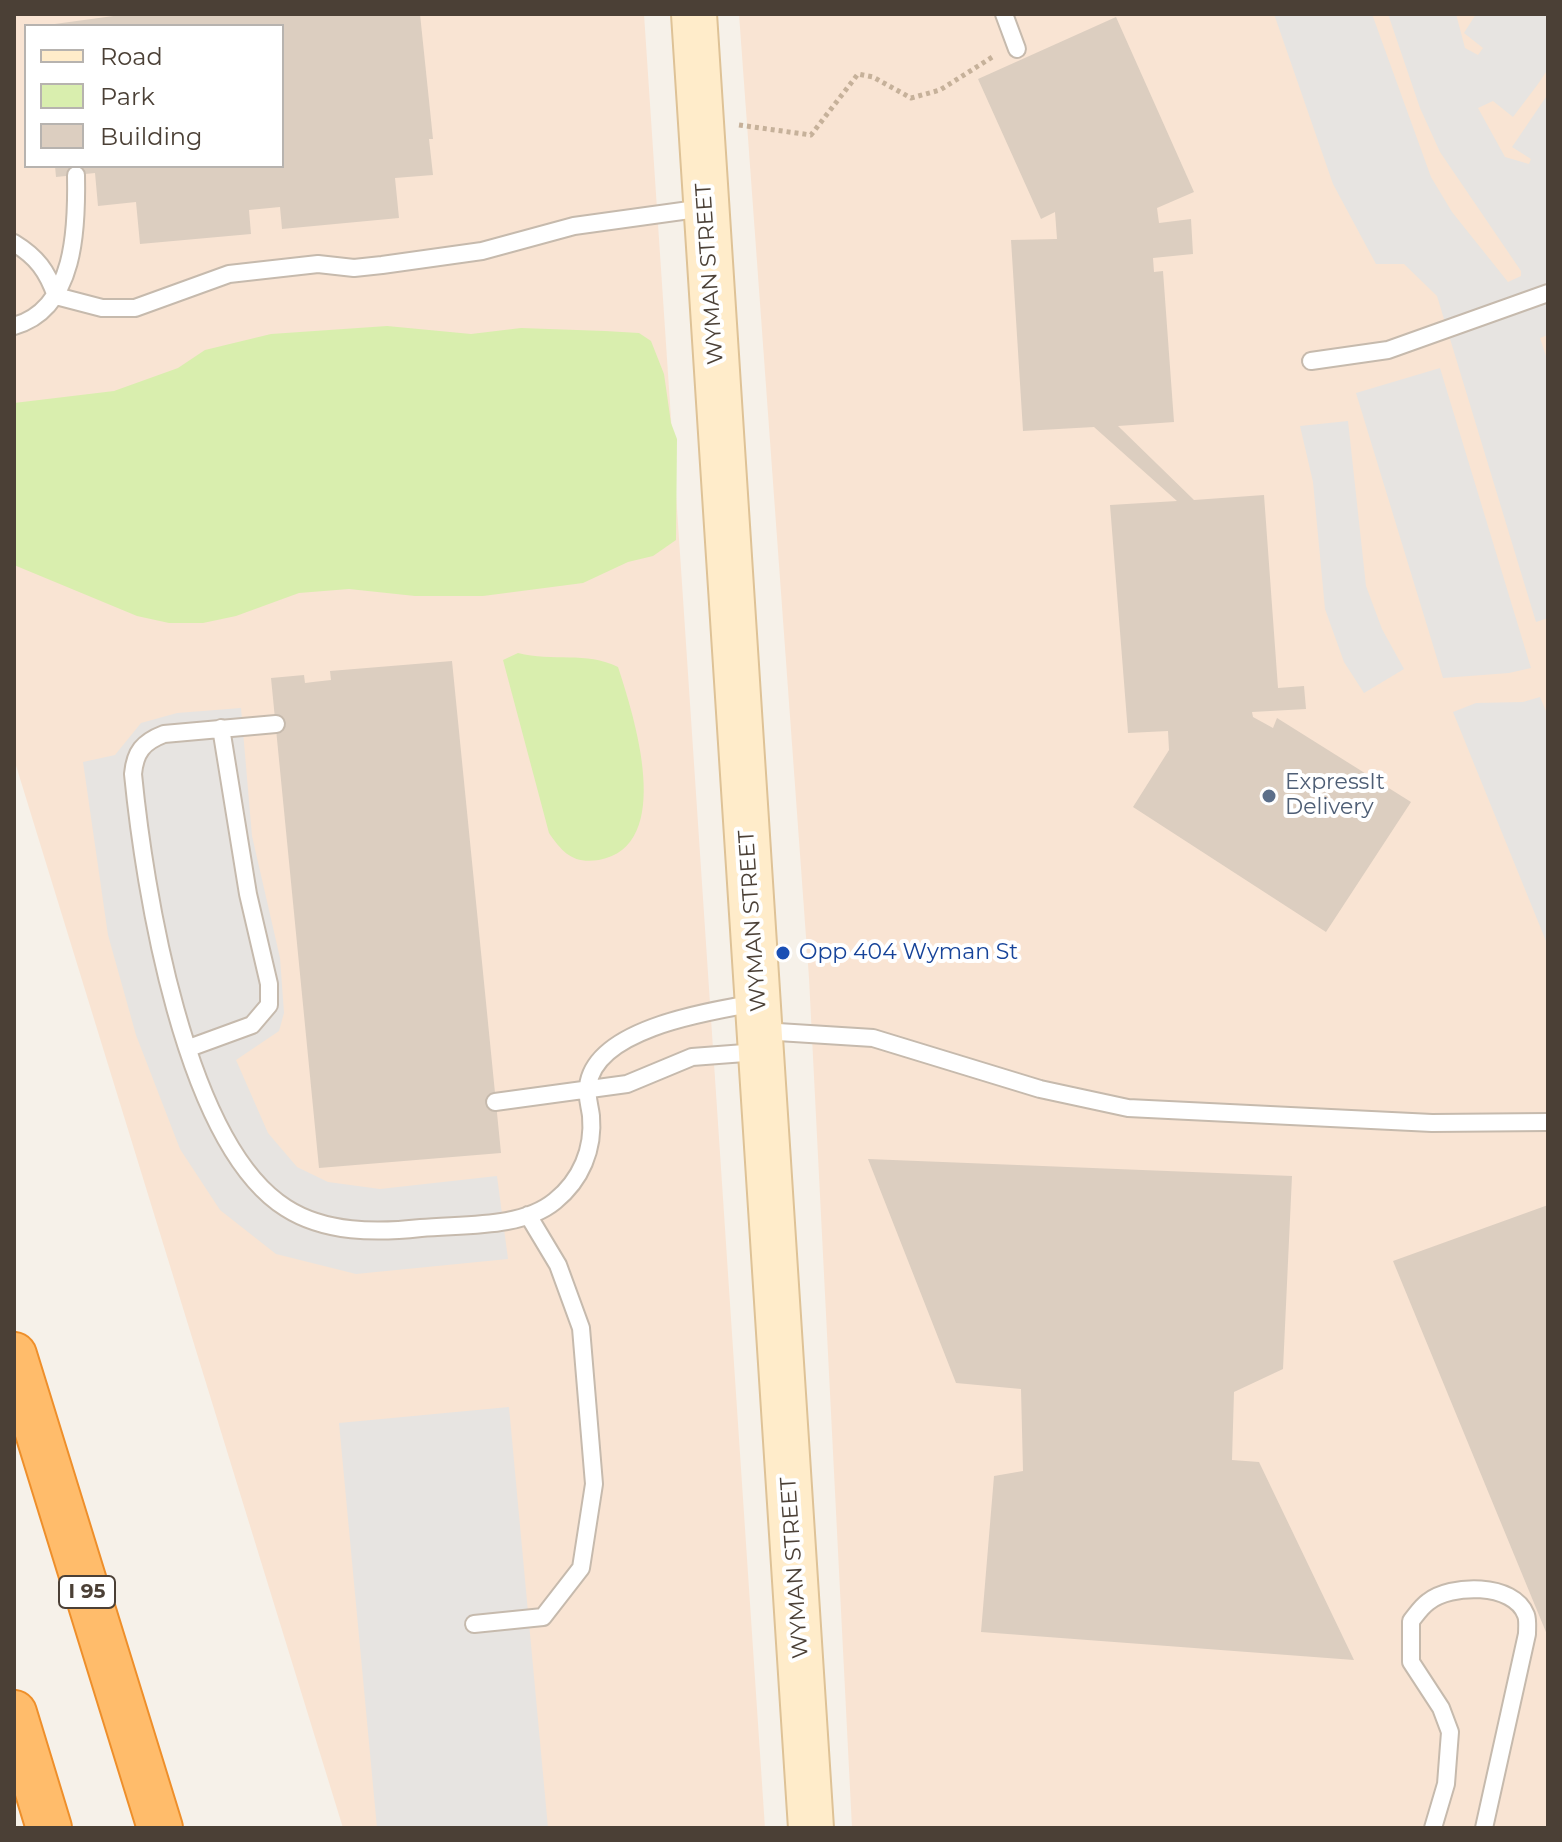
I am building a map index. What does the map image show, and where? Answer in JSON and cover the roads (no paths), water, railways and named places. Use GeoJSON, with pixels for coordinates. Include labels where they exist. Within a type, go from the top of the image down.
{"type":"FeatureCollection","features":[{"type":"Feature","properties":{"kind":"highway","name":"I 95"},"geometry":{"type":"LineString","coordinates":[[14,1355],[160,1828]]}},
{"type":"Feature","properties":{"kind":"highway"},"geometry":{"type":"LineString","coordinates":[[14,1713],[49,1828]]}},
{"type":"Feature","properties":{"kind":"main road","name":"WYMAN STREET"},"geometry":{"type":"LineString","coordinates":[[694,14],[811,1828]]}},
{"type":"Feature","properties":{"kind":"lane"},"geometry":{"type":"LineString","coordinates":[[1004,14],[1016,46]]}},
{"type":"Feature","properties":{"kind":"lane"},"geometry":{"type":"LineString","coordinates":[[14,326],[32,318],[56,296],[75,234],[76,175]]}},
{"type":"Feature","properties":{"kind":"lane"},"geometry":{"type":"LineString","coordinates":[[56,296],[102,308],[135,308],[229,274],[318,264],[354,268],[382,265],[495,248],[574,226],[705,208]]}},
{"type":"Feature","properties":{"kind":"lane"},"geometry":{"type":"LineString","coordinates":[[14,243],[35,256],[45,268],[56,296]]}},
{"type":"Feature","properties":{"kind":"lane"},"geometry":{"type":"LineString","coordinates":[[1311,361],[1388,350],[1548,293]]}},
{"type":"Feature","properties":{"kind":"lane"},"geometry":{"type":"LineString","coordinates":[[276,724],[164,734],[145,744],[134,758],[137,817],[152,916],[166,978],[209,1102],[240,1162],[286,1208],[309,1219],[361,1231],[419,1229],[528,1215],[555,1201],[582,1167],[592,1135],[587,1087],[594,1068],[604,1055],[640,1034],[690,1016],[760,1029],[873,1038],[1040,1089],[1128,1108],[1432,1123],[1548,1122]]}},
{"type":"Feature","properties":{"kind":"lane"},"geometry":{"type":"LineString","coordinates":[[189,1048],[252,1025],[269,1005],[269,984],[242,865],[221,728]]}},
{"type":"Feature","properties":{"kind":"lane"},"geometry":{"type":"LineString","coordinates":[[495,1102],[587,1087],[627,1084],[760,1029]]}},
{"type":"Feature","properties":{"kind":"lane"},"geometry":{"type":"LineString","coordinates":[[474,1624],[543,1617],[581,1568],[594,1484],[581,1328],[558,1265],[528,1215]]}},
{"type":"Feature","properties":{"kind":"lane"},"geometry":{"type":"LineString","coordinates":[[1433,1828],[1446,1784],[1450,1732],[1441,1708],[1411,1662],[1411,1621],[1429,1600],[1454,1590],[1486,1590],[1513,1599],[1526,1614],[1527,1634],[1484,1828]]}},
{"type":"Feature","properties":{"kind":"place","name":"ExpressIt Delivery"},"geometry":{"type":"Point","coordinates":[1269,796]}},
{"type":"Feature","properties":{"kind":"place","name":"Opp 404 Wyman St"},"geometry":{"type":"Point","coordinates":[783,953]}}]}
